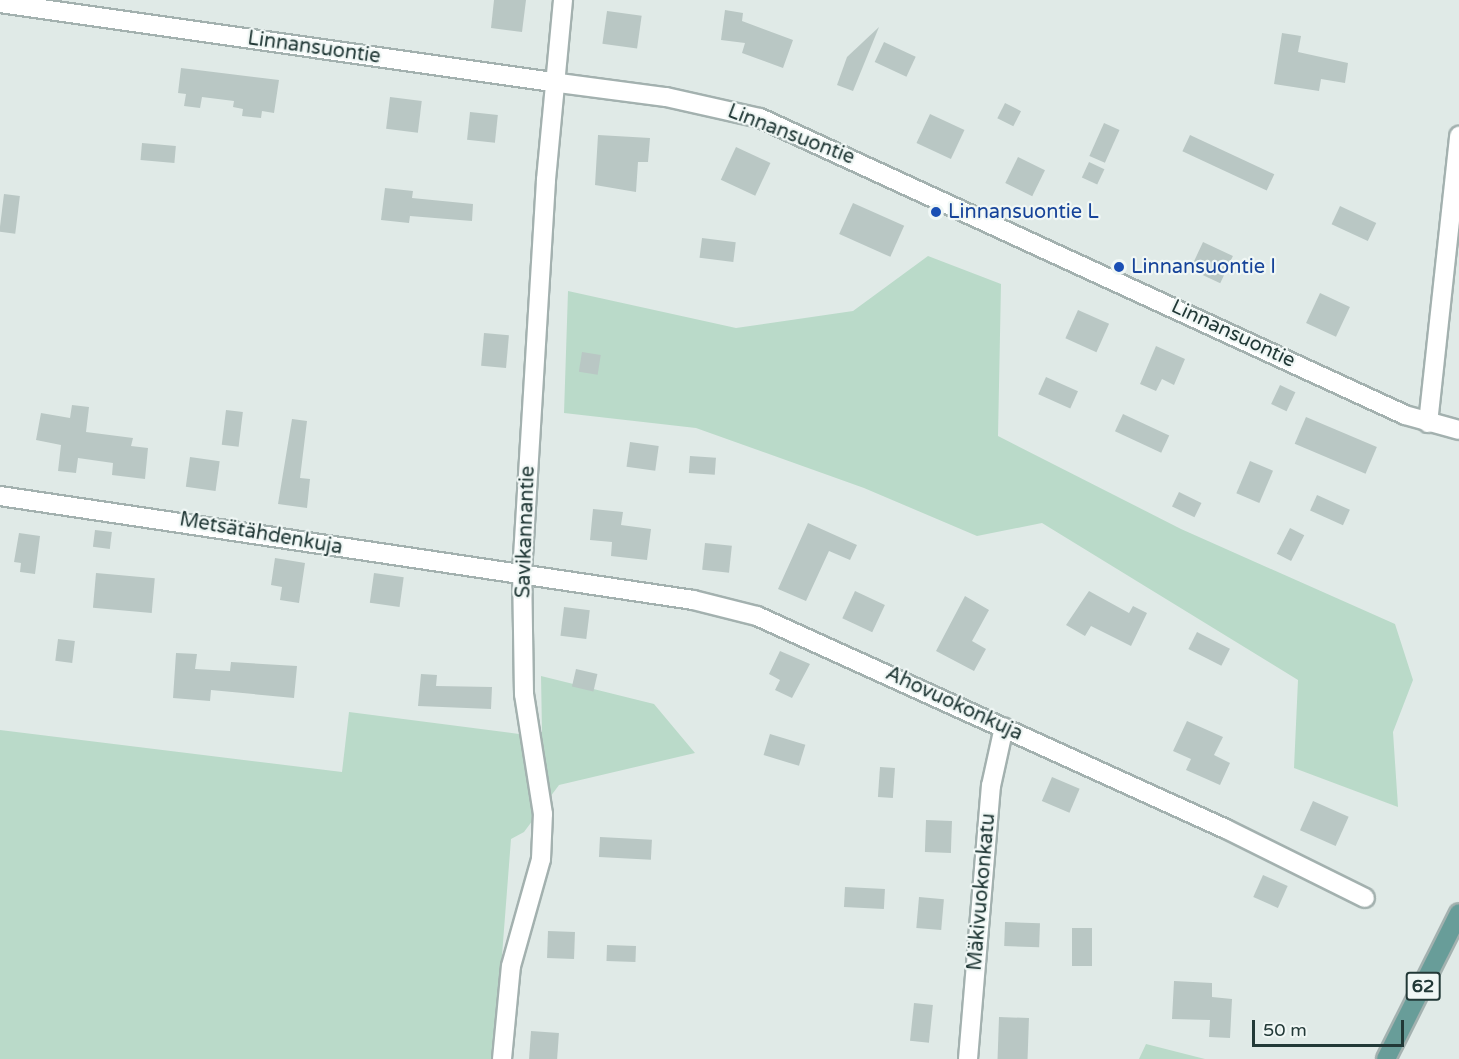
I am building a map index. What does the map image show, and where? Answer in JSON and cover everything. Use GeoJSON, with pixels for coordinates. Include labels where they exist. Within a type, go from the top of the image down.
{"type":"FeatureCollection","features":[{"type":"Feature","properties":{"kind":"main road","name":"62"},"geometry":{"type":"LineString","coordinates":[[1386,1059],[1459,913]]}},
{"type":"Feature","properties":{"kind":"street","name":"Savikannantie"},"geometry":{"type":"LineString","coordinates":[[502,1059],[511,966],[535,891],[543,826],[524,694],[522,573],[546,180],[559,83],[563,0]]}},
{"type":"Feature","properties":{"kind":"street","name":"Linnansuontie"},"geometry":{"type":"LineString","coordinates":[[0,3],[688,100],[760,118],[1428,423],[1459,430]]}},
{"type":"Feature","properties":{"kind":"street"},"geometry":{"type":"LineString","coordinates":[[1428,423],[1459,136]]}},
{"type":"Feature","properties":{"kind":"street","name":"Metsätähdenkuja"},"geometry":{"type":"LineString","coordinates":[[0,495],[522,573]]}},
{"type":"Feature","properties":{"kind":"street","name":"Ahovuokonkuja"},"geometry":{"type":"LineString","coordinates":[[522,573],[693,600],[758,616],[1004,727],[1365,898]]}},
{"type":"Feature","properties":{"kind":"street","name":"Mäkivuokonkatu"},"geometry":{"type":"LineString","coordinates":[[968,1059],[991,786],[1004,727]]}},
{"type":"Feature","properties":{"kind":"green space"},"geometry":{"type":"Polygon","coordinates":[[[928,256],[1001,284],[998,436],[1181,529],[1395,624],[1413,680],[1393,732],[1398,807],[1294,768],[1298,680],[1042,523],[977,536],[864,488],[696,428],[564,413],[568,291],[736,328],[853,311],[928,256]]]}},
{"type":"Feature","properties":{"kind":"green space"},"geometry":{"type":"Polygon","coordinates":[[[541,676],[654,704],[695,753],[559,785],[524,832],[511,839],[494,1059],[0,1059],[0,730],[342,772],[349,712],[519,734],[542,732],[541,676]]]}},
{"type":"Feature","properties":{"kind":"green space"},"geometry":{"type":"Polygon","coordinates":[[[1146,1044],[1205,1059],[1139,1059],[1146,1044]]]}},
{"type":"Feature","properties":{"kind":"building"},"geometry":{"type":"Polygon","coordinates":[[[494,0],[526,0],[522,32],[491,28],[494,0]]]}},
{"type":"Feature","properties":{"kind":"building"},"geometry":{"type":"Polygon","coordinates":[[[725,10],[743,13],[742,21],[793,40],[783,68],[742,53],[745,43],[721,40],[725,10]]]}},
{"type":"Feature","properties":{"kind":"building"},"geometry":{"type":"Polygon","coordinates":[[[607,11],[642,16],[637,49],[602,44],[607,11]]]}},
{"type":"Feature","properties":{"kind":"building"},"geometry":{"type":"Polygon","coordinates":[[[879,27],[853,91],[837,85],[847,57],[879,27]]]}},
{"type":"Feature","properties":{"kind":"building"},"geometry":{"type":"Polygon","coordinates":[[[1282,33],[1301,36],[1298,52],[1348,63],[1345,83],[1321,79],[1319,91],[1274,84],[1282,33]]]}},
{"type":"Feature","properties":{"kind":"building"},"geometry":{"type":"Polygon","coordinates":[[[884,42],[916,57],[906,77],[875,62],[884,42]]]}},
{"type":"Feature","properties":{"kind":"building"},"geometry":{"type":"Polygon","coordinates":[[[181,68],[279,80],[274,113],[262,111],[261,118],[242,116],[243,109],[233,107],[234,101],[202,97],[200,108],[184,106],[186,94],[178,93],[181,68]]]}},
{"type":"Feature","properties":{"kind":"building"},"geometry":{"type":"Polygon","coordinates":[[[390,97],[422,101],[418,133],[386,129],[390,97]]]}},
{"type":"Feature","properties":{"kind":"building"},"geometry":{"type":"Polygon","coordinates":[[[1005,103],[1021,111],[1013,126],[997,118],[1005,103]]]}},
{"type":"Feature","properties":{"kind":"building"},"geometry":{"type":"Polygon","coordinates":[[[470,112],[498,115],[495,143],[467,140],[470,112]]]}},
{"type":"Feature","properties":{"kind":"building"},"geometry":{"type":"Polygon","coordinates":[[[930,114],[964,130],[951,159],[916,143],[930,114]]]}},
{"type":"Feature","properties":{"kind":"building"},"geometry":{"type":"Polygon","coordinates":[[[1104,123],[1120,130],[1105,163],[1089,156],[1104,123]]]}},
{"type":"Feature","properties":{"kind":"building"},"geometry":{"type":"Polygon","coordinates":[[[598,135],[650,138],[648,162],[638,162],[636,192],[595,185],[598,135]]]}},
{"type":"Feature","properties":{"kind":"building"},"geometry":{"type":"Polygon","coordinates":[[[1190,135],[1274,174],[1267,191],[1182,151],[1190,135]]]}},
{"type":"Feature","properties":{"kind":"building"},"geometry":{"type":"Polygon","coordinates":[[[142,143],[176,146],[174,163],[141,160],[142,143]]]}},
{"type":"Feature","properties":{"kind":"building"},"geometry":{"type":"Polygon","coordinates":[[[736,147],[770,163],[755,196],[721,180],[736,147]]]}},
{"type":"Feature","properties":{"kind":"building"},"geometry":{"type":"Polygon","coordinates":[[[1018,157],[1045,170],[1032,196],[1005,183],[1018,157]]]}},
{"type":"Feature","properties":{"kind":"building"},"geometry":{"type":"Polygon","coordinates":[[[1089,162],[1104,169],[1097,185],[1082,177],[1089,162]]]}},
{"type":"Feature","properties":{"kind":"building"},"geometry":{"type":"Polygon","coordinates":[[[385,188],[413,191],[412,198],[473,204],[472,221],[410,216],[409,223],[381,220],[385,188]]]}},
{"type":"Feature","properties":{"kind":"building"},"geometry":{"type":"Polygon","coordinates":[[[4,194],[20,196],[15,234],[0,232],[4,194]]]}},
{"type":"Feature","properties":{"kind":"building"},"geometry":{"type":"Polygon","coordinates":[[[853,203],[904,226],[890,257],[839,234],[853,203]]]}},
{"type":"Feature","properties":{"kind":"building"},"geometry":{"type":"Polygon","coordinates":[[[1340,206],[1376,223],[1368,241],[1332,224],[1340,206]]]}},
{"type":"Feature","properties":{"kind":"building"},"geometry":{"type":"Polygon","coordinates":[[[702,238],[736,242],[733,262],[700,258],[702,238]]]}},
{"type":"Feature","properties":{"kind":"building"},"geometry":{"type":"Polygon","coordinates":[[[1203,242],[1233,256],[1220,283],[1190,269],[1203,242]]]}},
{"type":"Feature","properties":{"kind":"building"},"geometry":{"type":"Polygon","coordinates":[[[1320,293],[1350,307],[1336,337],[1306,323],[1320,293]]]}},
{"type":"Feature","properties":{"kind":"building"},"geometry":{"type":"Polygon","coordinates":[[[1078,310],[1109,324],[1096,352],[1065,338],[1078,310]]]}},
{"type":"Feature","properties":{"kind":"building"},"geometry":{"type":"Polygon","coordinates":[[[484,333],[509,335],[506,368],[481,366],[484,333]]]}},
{"type":"Feature","properties":{"kind":"building"},"geometry":{"type":"Polygon","coordinates":[[[1156,346],[1185,359],[1174,385],[1162,379],[1156,391],[1140,384],[1156,346]]]}},
{"type":"Feature","properties":{"kind":"building"},"geometry":{"type":"Polygon","coordinates":[[[582,352],[601,355],[598,375],[579,372],[582,352]]]}},
{"type":"Feature","properties":{"kind":"building"},"geometry":{"type":"Polygon","coordinates":[[[1046,377],[1078,391],[1070,409],[1038,394],[1046,377]]]}},
{"type":"Feature","properties":{"kind":"building"},"geometry":{"type":"Polygon","coordinates":[[[1280,385],[1295,392],[1287,411],[1271,404],[1280,385]]]}},
{"type":"Feature","properties":{"kind":"building"},"geometry":{"type":"Polygon","coordinates":[[[72,405],[89,407],[86,432],[133,438],[131,446],[148,448],[145,479],[112,475],[113,463],[78,458],[76,473],[58,471],[61,445],[36,440],[41,413],[70,418],[72,405]]]}},
{"type":"Feature","properties":{"kind":"building"},"geometry":{"type":"Polygon","coordinates":[[[226,410],[243,412],[239,447],[222,445],[226,410]]]}},
{"type":"Feature","properties":{"kind":"building"},"geometry":{"type":"Polygon","coordinates":[[[1123,414],[1169,436],[1161,453],[1115,431],[1123,414]]]}},
{"type":"Feature","properties":{"kind":"building"},"geometry":{"type":"Polygon","coordinates":[[[1306,417],[1377,447],[1366,474],[1295,444],[1306,417]]]}},
{"type":"Feature","properties":{"kind":"building"},"geometry":{"type":"Polygon","coordinates":[[[292,419],[307,421],[300,478],[310,479],[307,508],[278,504],[292,419]]]}},
{"type":"Feature","properties":{"kind":"building"},"geometry":{"type":"Polygon","coordinates":[[[630,442],[659,446],[655,471],[627,467],[630,442]]]}},
{"type":"Feature","properties":{"kind":"building"},"geometry":{"type":"Polygon","coordinates":[[[690,456],[716,458],[715,475],[689,473],[690,456]]]}},
{"type":"Feature","properties":{"kind":"building"},"geometry":{"type":"Polygon","coordinates":[[[190,457],[220,461],[216,491],[186,487],[190,457]]]}},
{"type":"Feature","properties":{"kind":"building"},"geometry":{"type":"Polygon","coordinates":[[[1250,461],[1273,471],[1259,503],[1236,493],[1250,461]]]}},
{"type":"Feature","properties":{"kind":"building"},"geometry":{"type":"Polygon","coordinates":[[[1179,492],[1201,503],[1194,517],[1172,506],[1179,492]]]}},
{"type":"Feature","properties":{"kind":"building"},"geometry":{"type":"Polygon","coordinates":[[[1317,495],[1350,510],[1343,525],[1310,511],[1317,495]]]}},
{"type":"Feature","properties":{"kind":"building"},"geometry":{"type":"Polygon","coordinates":[[[593,509],[623,512],[621,525],[651,529],[647,560],[611,556],[612,542],[590,540],[593,509]]]}},
{"type":"Feature","properties":{"kind":"building"},"geometry":{"type":"Polygon","coordinates":[[[808,523],[857,545],[850,560],[829,551],[806,601],[778,589],[808,523]]]}},
{"type":"Feature","properties":{"kind":"building"},"geometry":{"type":"Polygon","coordinates":[[[1290,528],[1304,535],[1291,561],[1277,554],[1290,528]]]}},
{"type":"Feature","properties":{"kind":"building"},"geometry":{"type":"Polygon","coordinates":[[[95,530],[112,532],[110,549],[93,547],[95,530]]]}},
{"type":"Feature","properties":{"kind":"building"},"geometry":{"type":"Polygon","coordinates":[[[19,533],[40,536],[35,574],[20,572],[21,563],[14,562],[19,533]]]}},
{"type":"Feature","properties":{"kind":"building"},"geometry":{"type":"Polygon","coordinates":[[[705,543],[732,546],[729,573],[702,570],[705,543]]]}},
{"type":"Feature","properties":{"kind":"building"},"geometry":{"type":"Polygon","coordinates":[[[275,558],[305,563],[299,603],[280,600],[282,587],[271,585],[275,558]]]}},
{"type":"Feature","properties":{"kind":"building"},"geometry":{"type":"Polygon","coordinates":[[[96,573],[155,578],[152,613],[93,608],[96,573]]]}},
{"type":"Feature","properties":{"kind":"building"},"geometry":{"type":"Polygon","coordinates":[[[374,573],[404,577],[400,607],[370,603],[374,573]]]}},
{"type":"Feature","properties":{"kind":"building"},"geometry":{"type":"Polygon","coordinates":[[[855,591],[885,605],[872,632],[842,618],[855,591]]]}},
{"type":"Feature","properties":{"kind":"building"},"geometry":{"type":"Polygon","coordinates":[[[1089,591],[1129,613],[1133,606],[1147,613],[1131,646],[1091,626],[1085,636],[1066,625],[1089,591]]]}},
{"type":"Feature","properties":{"kind":"building"},"geometry":{"type":"Polygon","coordinates":[[[965,596],[989,610],[972,641],[986,649],[974,671],[936,651],[965,596]]]}},
{"type":"Feature","properties":{"kind":"building"},"geometry":{"type":"Polygon","coordinates":[[[564,607],[590,610],[586,639],[560,636],[564,607]]]}},
{"type":"Feature","properties":{"kind":"building"},"geometry":{"type":"Polygon","coordinates":[[[1197,632],[1230,649],[1221,666],[1188,649],[1197,632]]]}},
{"type":"Feature","properties":{"kind":"building"},"geometry":{"type":"Polygon","coordinates":[[[58,639],[75,641],[72,663],[55,661],[58,639]]]}},
{"type":"Feature","properties":{"kind":"building"},"geometry":{"type":"Polygon","coordinates":[[[780,651],[810,664],[792,698],[775,690],[780,680],[769,674],[780,651]]]}},
{"type":"Feature","properties":{"kind":"building"},"geometry":{"type":"Polygon","coordinates":[[[176,653],[197,654],[195,669],[230,671],[231,662],[297,666],[294,698],[211,690],[210,701],[173,698],[176,653]]]}},
{"type":"Feature","properties":{"kind":"building"},"geometry":{"type":"Polygon","coordinates":[[[576,669],[597,674],[593,691],[572,687],[576,669]]]}},
{"type":"Feature","properties":{"kind":"building"},"geometry":{"type":"Polygon","coordinates":[[[421,674],[437,675],[436,686],[492,687],[491,709],[418,706],[421,674]]]}},
{"type":"Feature","properties":{"kind":"building"},"geometry":{"type":"Polygon","coordinates":[[[1187,721],[1223,737],[1214,755],[1230,763],[1220,785],[1186,770],[1191,759],[1173,751],[1187,721]]]}},
{"type":"Feature","properties":{"kind":"building"},"geometry":{"type":"Polygon","coordinates":[[[770,734],[805,745],[799,766],[764,755],[770,734]]]}},
{"type":"Feature","properties":{"kind":"building"},"geometry":{"type":"Polygon","coordinates":[[[880,767],[895,768],[893,798],[878,797],[880,767]]]}},
{"type":"Feature","properties":{"kind":"building"},"geometry":{"type":"Polygon","coordinates":[[[1052,777],[1080,789],[1069,813],[1042,801],[1052,777]]]}},
{"type":"Feature","properties":{"kind":"building"},"geometry":{"type":"Polygon","coordinates":[[[1313,801],[1349,817],[1336,846],[1300,830],[1313,801]]]}},
{"type":"Feature","properties":{"kind":"building"},"geometry":{"type":"Polygon","coordinates":[[[926,820],[952,821],[951,853],[925,852],[926,820]]]}},
{"type":"Feature","properties":{"kind":"building"},"geometry":{"type":"Polygon","coordinates":[[[600,837],[652,840],[651,860],[599,857],[600,837]]]}},
{"type":"Feature","properties":{"kind":"building"},"geometry":{"type":"Polygon","coordinates":[[[1263,875],[1288,886],[1278,908],[1253,897],[1263,875]]]}},
{"type":"Feature","properties":{"kind":"building"},"geometry":{"type":"Polygon","coordinates":[[[845,887],[885,889],[884,909],[844,907],[845,887]]]}},
{"type":"Feature","properties":{"kind":"building"},"geometry":{"type":"Polygon","coordinates":[[[919,897],[944,899],[941,930],[916,928],[919,897]]]}},
{"type":"Feature","properties":{"kind":"building"},"geometry":{"type":"Polygon","coordinates":[[[1005,922],[1040,923],[1039,947],[1004,946],[1005,922]]]}},
{"type":"Feature","properties":{"kind":"building"},"geometry":{"type":"Polygon","coordinates":[[[1072,928],[1092,928],[1092,966],[1072,966],[1072,928]]]}},
{"type":"Feature","properties":{"kind":"building"},"geometry":{"type":"Polygon","coordinates":[[[548,931],[575,932],[574,959],[547,958],[548,931]]]}},
{"type":"Feature","properties":{"kind":"building"},"geometry":{"type":"Polygon","coordinates":[[[607,945],[636,946],[635,962],[606,961],[607,945]]]}},
{"type":"Feature","properties":{"kind":"building"},"geometry":{"type":"Polygon","coordinates":[[[1174,981],[1212,983],[1212,997],[1232,999],[1230,1038],[1209,1037],[1210,1020],[1172,1019],[1174,981]]]}},
{"type":"Feature","properties":{"kind":"building"},"geometry":{"type":"Polygon","coordinates":[[[914,1003],[933,1005],[929,1043],[910,1041],[914,1003]]]}},
{"type":"Feature","properties":{"kind":"building"},"geometry":{"type":"Polygon","coordinates":[[[999,1017],[1029,1018],[1028,1059],[998,1059],[999,1017]]]}},
{"type":"Feature","properties":{"kind":"building"},"geometry":{"type":"Polygon","coordinates":[[[531,1031],[559,1033],[557,1059],[529,1059],[531,1031]]]}},
{"type":"Feature","properties":{"kind":"place","name":"Linnansuontie L"},"geometry":{"type":"Point","coordinates":[936,212]}},
{"type":"Feature","properties":{"kind":"place","name":"Linnansuontie I"},"geometry":{"type":"Point","coordinates":[1119,267]}}]}
